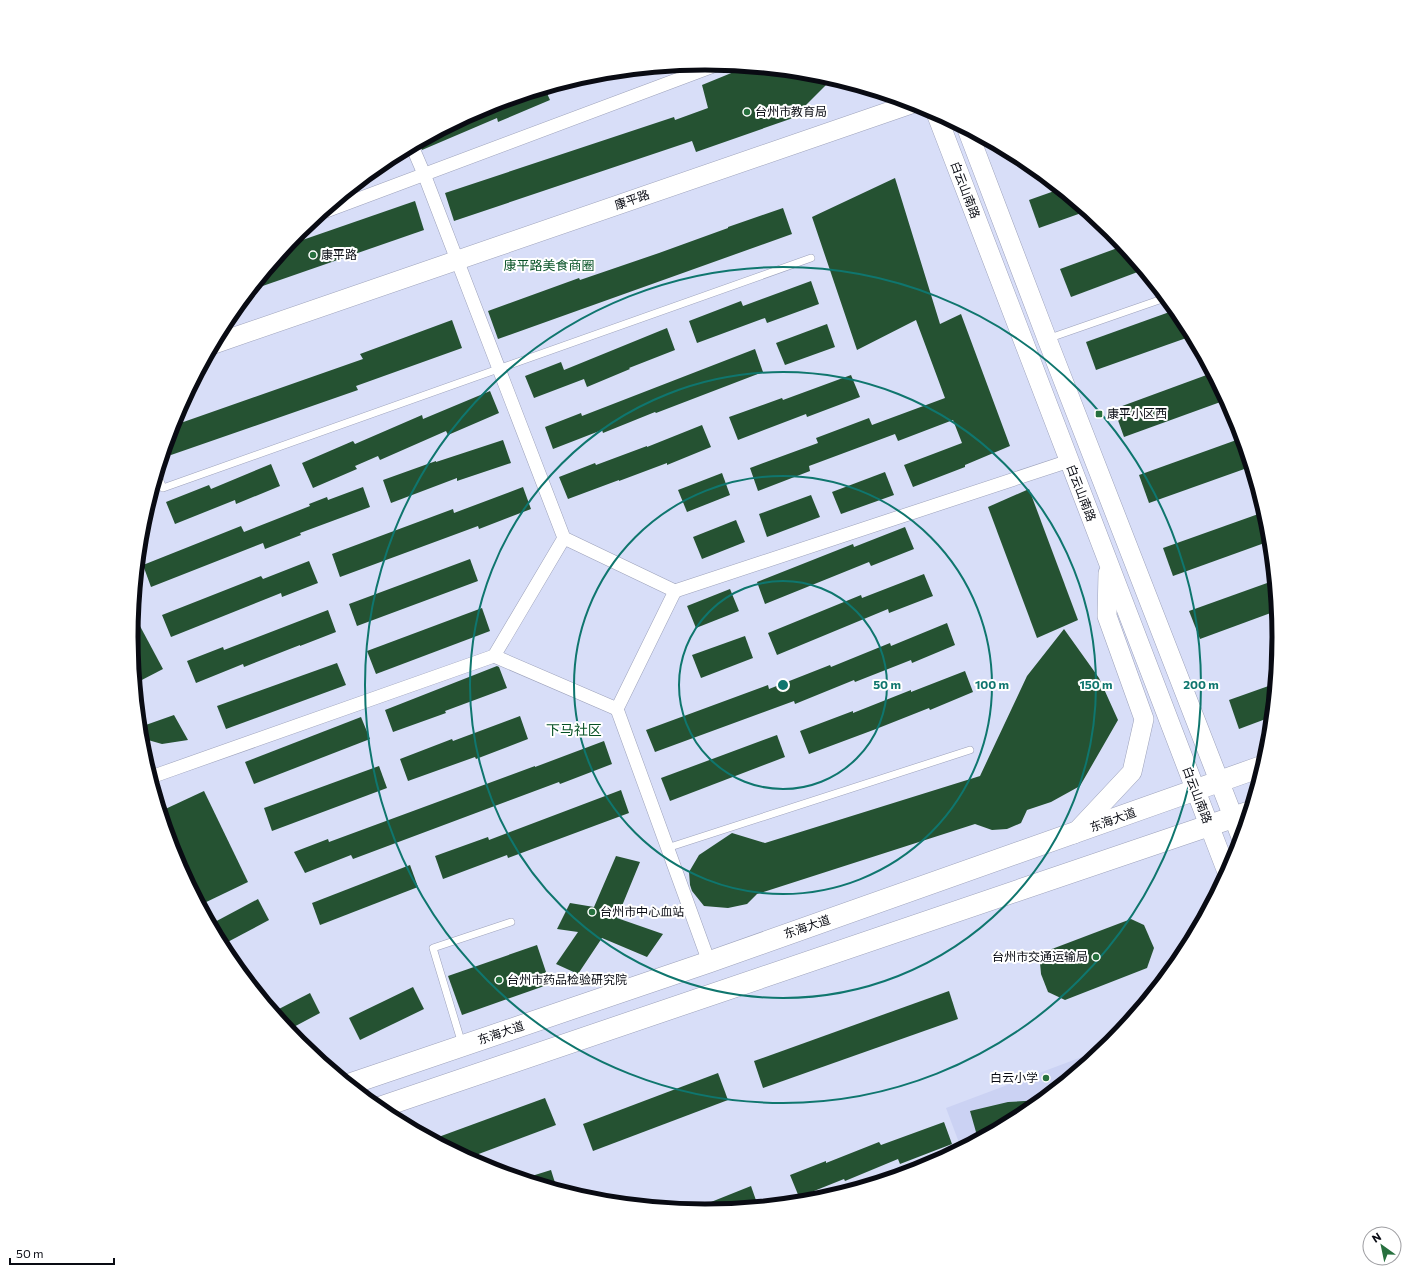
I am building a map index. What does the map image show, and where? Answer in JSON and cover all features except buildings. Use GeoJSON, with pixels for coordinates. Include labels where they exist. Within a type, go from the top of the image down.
{"type":"FeatureCollection","features":[{"type":"Feature","properties":{"kind":"main road","name":"康平路"},"geometry":{"type":"LineString","coordinates":[[221,341],[904,106]]}},
{"type":"Feature","properties":{"kind":"main road","name":"白云山南路"},"geometry":{"type":"LineString","coordinates":[[939,120],[1224,865]]}},
{"type":"Feature","properties":{"kind":"main road","name":"白云山南路"},"geometry":{"type":"LineString","coordinates":[[970,136],[1219,781],[1241,815]]}},
{"type":"Feature","properties":{"kind":"main road"},"geometry":{"type":"LineString","coordinates":[[1074,834],[1132,772],[1144,719],[1107,616],[1108,564]]}},
{"type":"Feature","properties":{"kind":"main road","name":"东海大道"},"geometry":{"type":"LineString","coordinates":[[355,1082],[709,962],[1257,768]]}},
{"type":"Feature","properties":{"kind":"main road"},"geometry":{"type":"LineString","coordinates":[[386,1105],[1241,815]]}},
{"type":"Feature","properties":{"kind":"street"},"geometry":{"type":"LineString","coordinates":[[335,208],[703,70]]}},
{"type":"Feature","properties":{"kind":"street"},"geometry":{"type":"LineString","coordinates":[[414,151],[564,538],[675,591],[1069,461]]}},
{"type":"Feature","properties":{"kind":"street"},"geometry":{"type":"LineString","coordinates":[[155,776],[494,656],[564,538]]}},
{"type":"Feature","properties":{"kind":"street"},"geometry":{"type":"LineString","coordinates":[[675,591],[617,709],[709,962]]}},
{"type":"Feature","properties":{"kind":"street"},"geometry":{"type":"LineString","coordinates":[[494,656],[617,709]]}},
{"type":"Feature","properties":{"kind":"lane"},"geometry":{"type":"LineString","coordinates":[[160,480],[163,488],[811,258]]}},
{"type":"Feature","properties":{"kind":"lane"},"geometry":{"type":"LineString","coordinates":[[1047,339],[1160,300]]}},
{"type":"Feature","properties":{"kind":"lane"},"geometry":{"type":"LineString","coordinates":[[667,848],[970,750]]}},
{"type":"Feature","properties":{"kind":"lane"},"geometry":{"type":"LineString","coordinates":[[463,1046],[433,948],[511,922]]}},
{"type":"Feature","properties":{"kind":"shaded area","name":"白云小学"},"geometry":{"type":"Polygon","coordinates":[[[1088,1055],[1050,1087],[1020,1108],[960,1144],[946,1108],[1088,1055]]]}},
{"type":"Feature","properties":{"kind":"place","name":"台州市教育局"},"geometry":{"type":"Point","coordinates":[747,112]}},
{"type":"Feature","properties":{"kind":"place","name":"康平路"},"geometry":{"type":"Point","coordinates":[313,255]}},
{"type":"Feature","properties":{"kind":"place","name":"康平小区西"},"geometry":{"type":"Point","coordinates":[1099,414]}},
{"type":"Feature","properties":{"kind":"place","name":"台州市中心血站"},"geometry":{"type":"Point","coordinates":[592,912]}},
{"type":"Feature","properties":{"kind":"place","name":"台州市交通运输局"},"geometry":{"type":"Point","coordinates":[1096,957]}},
{"type":"Feature","properties":{"kind":"place","name":"台州市药品检验研究院"},"geometry":{"type":"Point","coordinates":[499,980]}},
{"type":"Feature","properties":{"kind":"place","name":"白云小学"},"geometry":{"type":"Point","coordinates":[1046,1078]}},
{"type":"Feature","properties":{"kind":"district","name":"康平路美食商圈"},"geometry":{"type":"Point","coordinates":[549,265]}},
{"type":"Feature","properties":{"kind":"district","name":"下马社区"},"geometry":{"type":"Point","coordinates":[574,730]}}]}
